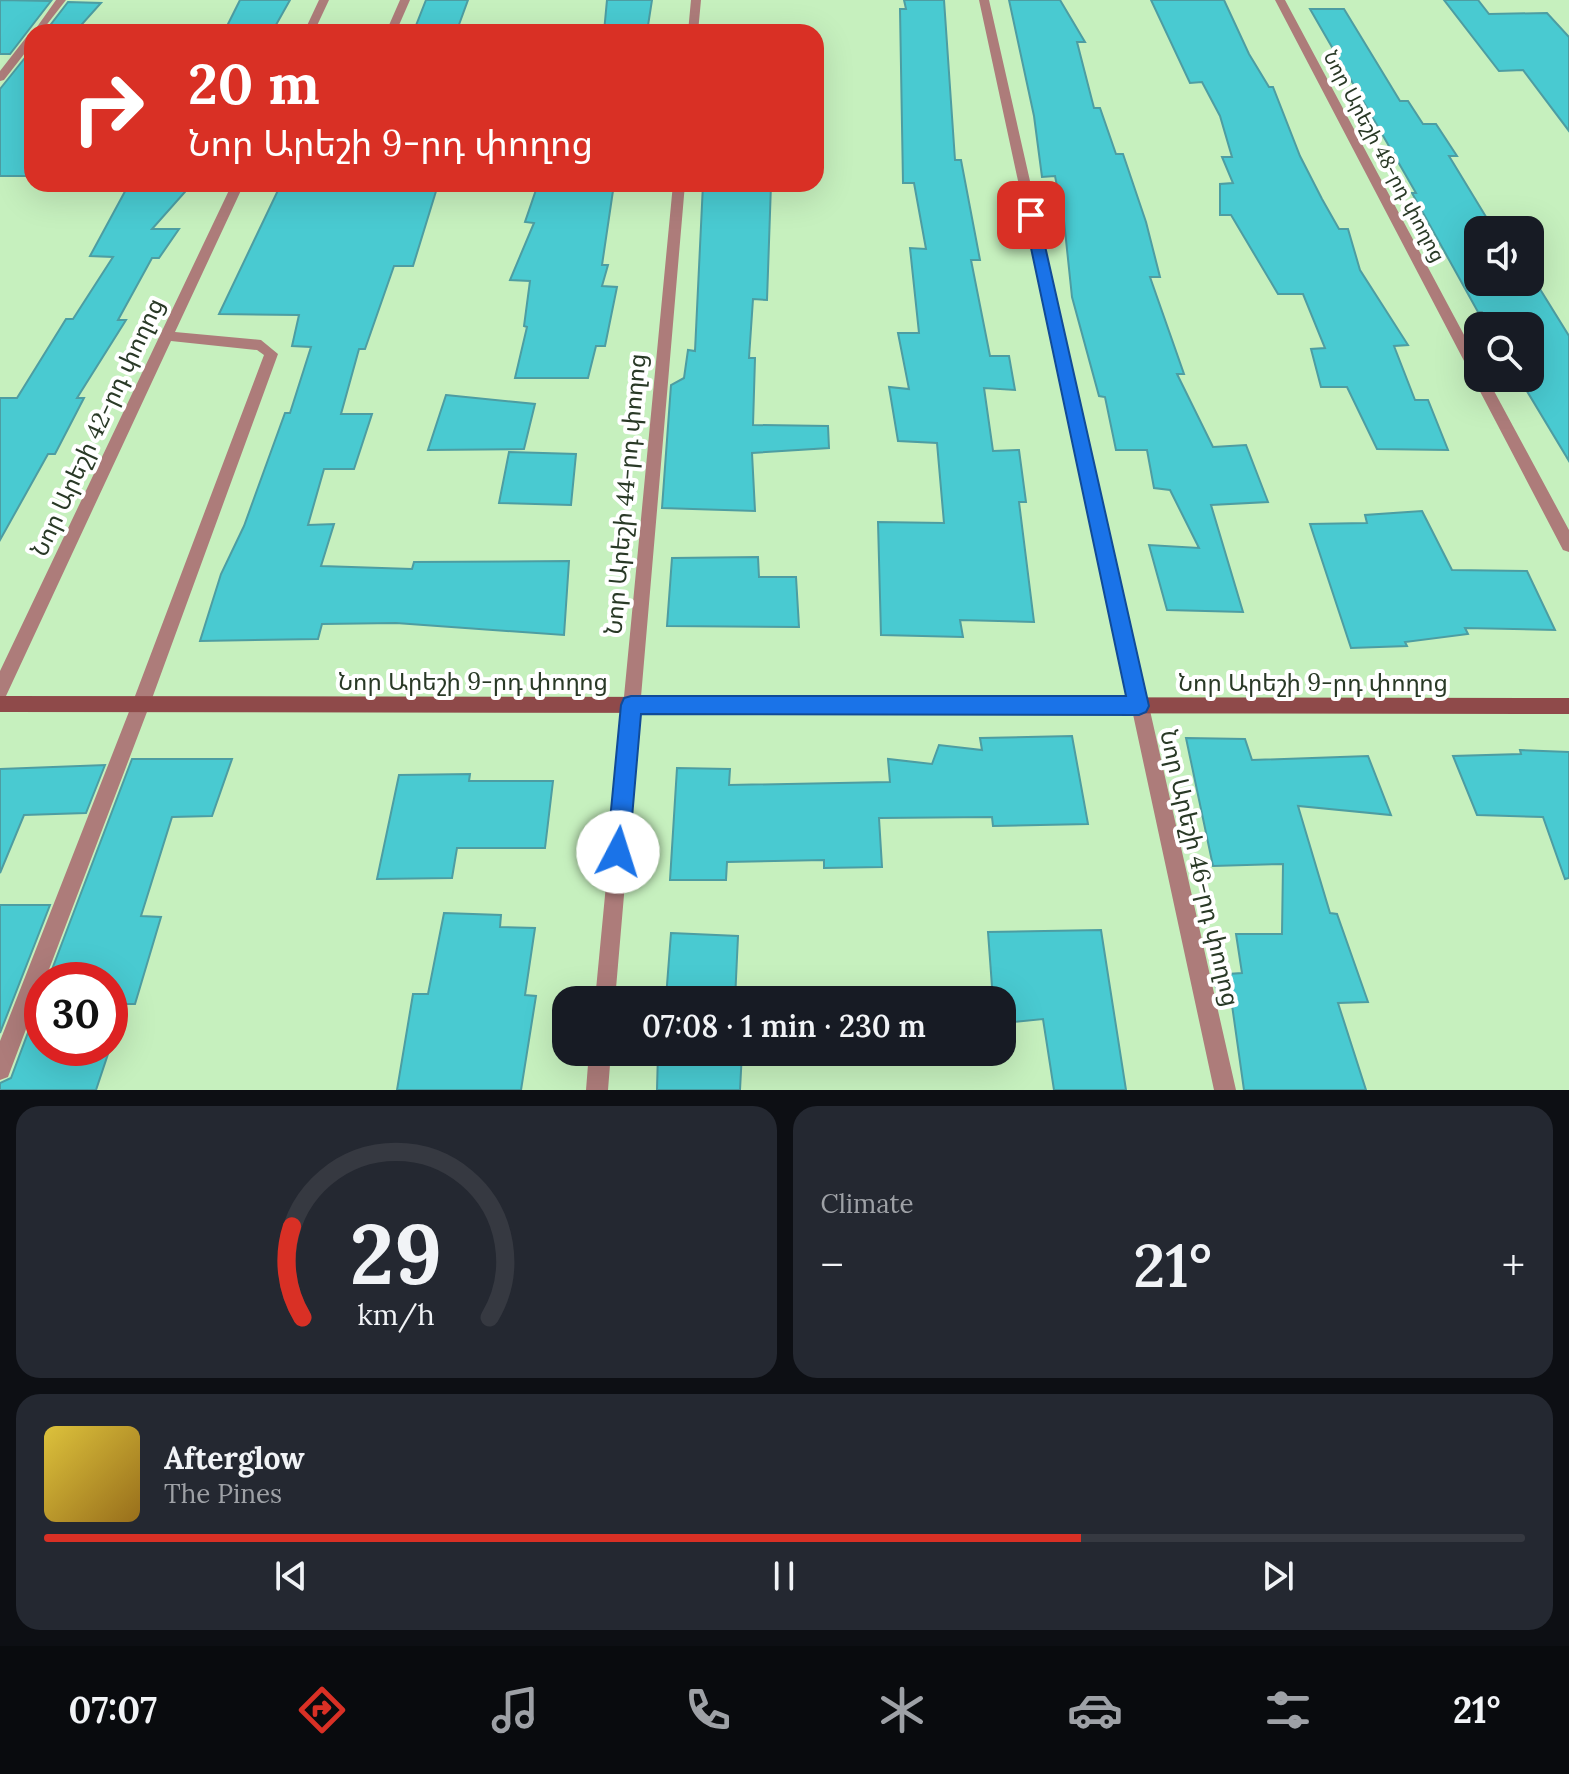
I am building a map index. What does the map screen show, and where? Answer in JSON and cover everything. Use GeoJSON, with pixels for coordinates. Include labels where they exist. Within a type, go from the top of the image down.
{"type":"FeatureCollection","features":[{"type":"Feature","properties":{"kind":"street"},"geometry":{"type":"LineString","coordinates":[[42,24],[61,0]]}},
{"type":"Feature","properties":{"kind":"street"},"geometry":{"type":"LineString","coordinates":[[313,24],[324,0]]}},
{"type":"Feature","properties":{"kind":"street"},"geometry":{"type":"LineString","coordinates":[[394,24],[405,0]]}},
{"type":"Feature","properties":{"kind":"street"},"geometry":{"type":"LineString","coordinates":[[694,24],[696,0]]}},
{"type":"Feature","properties":{"kind":"street","name":"Նոր Արեշի 46-րդ փողոց"},"geometry":{"type":"LineString","coordinates":[[984,0],[1225,1090]]}},
{"type":"Feature","properties":{"kind":"street","name":"Նոր Արեշի 48-րդ փողոց"},"geometry":{"type":"LineString","coordinates":[[1280,0],[1464,348]]}},
{"type":"Feature","properties":{"kind":"street"},"geometry":{"type":"LineString","coordinates":[[0,78],[24,47]]}},
{"type":"Feature","properties":{"kind":"street","name":"Նոր Արեշի 42-րդ փողոց"},"geometry":{"type":"LineString","coordinates":[[0,690],[234,192]]}},
{"type":"Feature","properties":{"kind":"street","name":"Նոր Արեշի 44-րդ փողոց"},"geometry":{"type":"LineString","coordinates":[[606,986],[678,192]]}},
{"type":"Feature","properties":{"kind":"street"},"geometry":{"type":"LineString","coordinates":[[0,1069],[141,704],[271,354],[261,345],[167,336]]}},
{"type":"Feature","properties":{"kind":"street","name":"Նոր Արեշի 48-րդ փողոց"},"geometry":{"type":"LineString","coordinates":[[1488,392],[1569,545]]}},
{"type":"Feature","properties":{"kind":"street","name":"Նոր Արեշի 9-րդ փողոց"},"geometry":{"type":"LineString","coordinates":[[0,704],[1569,706]]}},
{"type":"Feature","properties":{"kind":"street"},"geometry":{"type":"LineString","coordinates":[[597,1090],[599,1066]]}},
{"type":"Feature","properties":{"kind":"building"},"geometry":{"type":"Polygon","coordinates":[[[0,0],[51,1],[33,24],[24,24],[24,36],[10,54],[0,54],[0,0]]]}},
{"type":"Feature","properties":{"kind":"building"},"geometry":{"type":"Polygon","coordinates":[[[240,0],[290,0],[276,24],[228,24],[240,0]]]}},
{"type":"Feature","properties":{"kind":"building"},"geometry":{"type":"Polygon","coordinates":[[[426,0],[468,0],[459,24],[417,24],[426,0]]]}},
{"type":"Feature","properties":{"kind":"building"},"geometry":{"type":"Polygon","coordinates":[[[607,0],[652,0],[648,24],[605,24],[607,0]]]}},
{"type":"Feature","properties":{"kind":"building"},"geometry":{"type":"Polygon","coordinates":[[[904,0],[944,0],[955,160],[961,160],[980,260],[971,260],[990,356],[1009,356],[1015,390],[984,388],[993,451],[1019,450],[1026,502],[1019,502],[1034,622],[960,620],[963,637],[881,635],[878,522],[944,523],[937,443],[898,441],[889,387],[909,389],[898,333],[919,333],[910,248],[926,249],[914,183],[903,183],[900,9],[906,9],[904,0]]]}},
{"type":"Feature","properties":{"kind":"building"},"geometry":{"type":"Polygon","coordinates":[[[1009,0],[1060,0],[1085,42],[1077,42],[1094,108],[1100,108],[1116,154],[1123,154],[1146,222],[1160,277],[1150,277],[1184,374],[1177,374],[1213,447],[1246,445],[1268,502],[1211,505],[1243,612],[1167,610],[1149,545],[1199,548],[1170,490],[1154,488],[1147,450],[1116,450],[1105,397],[1099,396],[1072,297],[1064,221],[1055,176],[1042,177],[1034,116],[1009,0]]]}},
{"type":"Feature","properties":{"kind":"building"},"geometry":{"type":"Polygon","coordinates":[[[1151,0],[1224,0],[1249,54],[1269,87],[1273,87],[1300,156],[1322,199],[1339,229],[1348,229],[1360,270],[1408,345],[1394,346],[1415,400],[1428,400],[1448,450],[1377,449],[1347,387],[1321,387],[1311,349],[1325,348],[1303,294],[1278,294],[1231,215],[1220,215],[1220,184],[1233,183],[1222,157],[1232,157],[1220,116],[1202,82],[1190,83],[1151,0]]]}},
{"type":"Feature","properties":{"kind":"building"},"geometry":{"type":"Polygon","coordinates":[[[1444,0],[1478,0],[1489,14],[1547,13],[1569,37],[1569,131],[1523,70],[1499,71],[1444,0]]]}},
{"type":"Feature","properties":{"kind":"building"},"geometry":{"type":"Polygon","coordinates":[[[68,2],[101,3],[82,24],[51,24],[68,2]]]}},
{"type":"Feature","properties":{"kind":"building"},"geometry":{"type":"Polygon","coordinates":[[[1310,9],[1344,9],[1400,101],[1408,101],[1423,124],[1436,124],[1457,156],[1449,156],[1485,216],[1464,216],[1464,287],[1412,193],[1416,193],[1310,9]]]}},
{"type":"Feature","properties":{"kind":"building"},"geometry":{"type":"Polygon","coordinates":[[[24,59],[24,176],[0,176],[0,89],[24,59]]]}},
{"type":"Feature","properties":{"kind":"building"},"geometry":{"type":"Polygon","coordinates":[[[125,192],[185,192],[152,229],[179,229],[159,258],[152,258],[118,320],[126,320],[77,398],[84,398],[55,454],[48,454],[0,540],[0,398],[17,398],[66,319],[73,319],[113,257],[90,256],[125,192]]]}},
{"type":"Feature","properties":{"kind":"building"},"geometry":{"type":"Polygon","coordinates":[[[277,192],[436,192],[413,266],[394,266],[365,349],[359,349],[341,414],[372,414],[354,469],[324,469],[308,525],[334,524],[321,566],[412,569],[414,562],[569,561],[564,635],[396,623],[322,624],[318,639],[200,641],[221,574],[244,526],[285,413],[290,413],[311,347],[292,346],[299,315],[219,314],[277,192]]]}},
{"type":"Feature","properties":{"kind":"building"},"geometry":{"type":"Polygon","coordinates":[[[535,192],[613,192],[602,265],[608,265],[602,286],[617,287],[605,346],[596,346],[588,378],[515,378],[527,327],[524,326],[530,281],[510,280],[534,223],[525,222],[535,192]]]}},
{"type":"Feature","properties":{"kind":"building"},"geometry":{"type":"Polygon","coordinates":[[[703,192],[771,192],[767,300],[753,299],[749,358],[755,358],[753,425],[828,426],[829,448],[752,453],[755,511],[662,508],[671,385],[684,378],[688,350],[695,351],[703,192]]]}},
{"type":"Feature","properties":{"kind":"building"},"geometry":{"type":"Polygon","coordinates":[[[1469,296],[1544,296],[1569,336],[1569,461],[1527,392],[1544,392],[1544,312],[1478,312],[1469,296]]]}},
{"type":"Feature","properties":{"kind":"building"},"geometry":{"type":"Polygon","coordinates":[[[446,395],[535,404],[524,449],[428,450],[446,395]]]}},
{"type":"Feature","properties":{"kind":"building"},"geometry":{"type":"Polygon","coordinates":[[[509,452],[576,454],[571,505],[499,503],[509,452]]]}},
{"type":"Feature","properties":{"kind":"building"},"geometry":{"type":"Polygon","coordinates":[[[1422,511],[1452,570],[1527,571],[1555,630],[1465,628],[1468,634],[1405,642],[1407,646],[1351,648],[1310,524],[1367,523],[1365,515],[1422,511]]]}},
{"type":"Feature","properties":{"kind":"building"},"geometry":{"type":"Polygon","coordinates":[[[758,557],[759,577],[796,577],[799,627],[667,626],[672,558],[758,557]]]}},
{"type":"Feature","properties":{"kind":"building"},"geometry":{"type":"Polygon","coordinates":[[[1072,736],[1088,824],[993,826],[992,817],[879,818],[882,867],[824,868],[824,860],[727,862],[726,880],[670,880],[677,768],[730,769],[729,785],[890,782],[888,759],[932,764],[939,745],[982,750],[980,738],[1072,736]]]}},
{"type":"Feature","properties":{"kind":"building"},"geometry":{"type":"Polygon","coordinates":[[[1186,738],[1245,739],[1252,760],[1368,756],[1391,815],[1298,806],[1330,913],[1337,914],[1368,1002],[1338,1003],[1366,1090],[1244,1090],[1232,1005],[1220,1005],[1213,975],[1242,973],[1236,934],[1282,934],[1283,864],[1213,866],[1186,738]]]}},
{"type":"Feature","properties":{"kind":"building"},"geometry":{"type":"Polygon","coordinates":[[[1520,750],[1569,752],[1569,878],[1565,879],[1543,817],[1477,815],[1453,756],[1521,754],[1520,750]]]}},
{"type":"Feature","properties":{"kind":"building"},"geometry":{"type":"Polygon","coordinates":[[[132,759],[232,759],[212,816],[172,817],[141,916],[161,917],[135,1004],[128,1004],[128,962],[55,962],[132,759]]]}},
{"type":"Feature","properties":{"kind":"building"},"geometry":{"type":"Polygon","coordinates":[[[105,765],[86,813],[24,815],[0,873],[0,769],[105,765]]]}},
{"type":"Feature","properties":{"kind":"building"},"geometry":{"type":"Polygon","coordinates":[[[470,774],[469,781],[553,781],[545,848],[457,848],[452,878],[377,879],[399,775],[470,774]]]}},
{"type":"Feature","properties":{"kind":"building"},"geometry":{"type":"Polygon","coordinates":[[[0,905],[50,905],[28,962],[24,962],[24,972],[0,1033],[0,905]]]}},
{"type":"Feature","properties":{"kind":"building"},"geometry":{"type":"Polygon","coordinates":[[[444,913],[501,915],[500,927],[535,928],[525,995],[536,996],[521,1090],[397,1090],[413,994],[428,994],[444,913]]]}},
{"type":"Feature","properties":{"kind":"building"},"geometry":{"type":"Polygon","coordinates":[[[1101,930],[1126,1090],[1054,1090],[1043,1019],[1016,1022],[1016,986],[992,986],[988,932],[1101,930]]]}},
{"type":"Feature","properties":{"kind":"building"},"geometry":{"type":"Polygon","coordinates":[[[671,933],[738,936],[736,986],[667,986],[671,933]]]}},
{"type":"Feature","properties":{"kind":"building"},"geometry":{"type":"Polygon","coordinates":[[[24,1043],[24,1066],[104,1066],[96,1090],[0,1090],[0,1083],[11,1078],[24,1043]]]}},
{"type":"Feature","properties":{"kind":"building"},"geometry":{"type":"Polygon","coordinates":[[[658,1066],[741,1066],[740,1090],[657,1090],[658,1066]]]}},
{"type":"Feature","properties":{"kind":"route"},"geometry":{"type":"LineString","coordinates":[[618,852],[631,705],[1139,706],[1031,215]]}}]}
